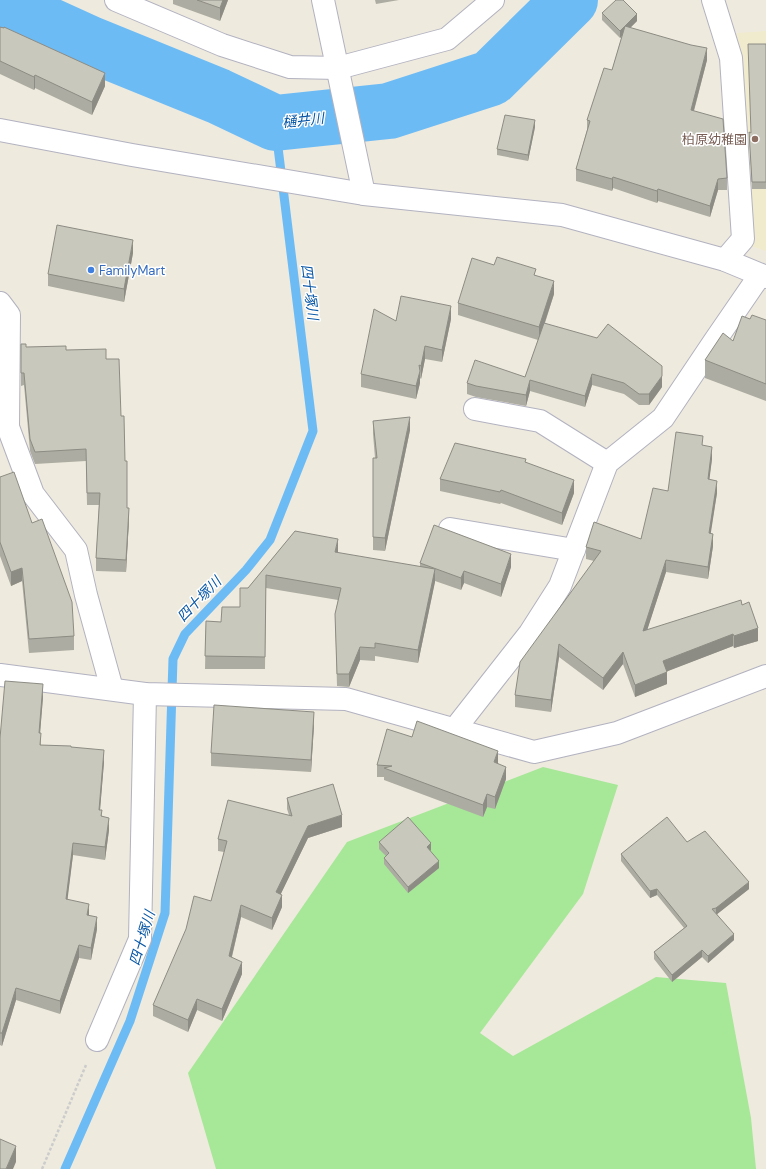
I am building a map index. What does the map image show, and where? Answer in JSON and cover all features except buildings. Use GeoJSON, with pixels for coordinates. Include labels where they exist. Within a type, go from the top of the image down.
{"type":"FeatureCollection","features":[{"type":"Feature","properties":{"kind":"street"},"geometry":{"type":"LineString","coordinates":[[116,0],[222,45],[290,67],[339,77],[448,39],[493,0]]}},
{"type":"Feature","properties":{"kind":"street"},"geometry":{"type":"LineString","coordinates":[[323,0],[364,194]]}},
{"type":"Feature","properties":{"kind":"street"},"geometry":{"type":"LineString","coordinates":[[713,0],[731,58],[743,239],[726,260]]}},
{"type":"Feature","properties":{"kind":"street"},"geometry":{"type":"LineString","coordinates":[[0,130],[132,155],[364,194],[562,215],[726,260],[763,276],[714,342],[662,418],[607,463],[560,586],[530,632],[454,730]]}},
{"type":"Feature","properties":{"kind":"street"},"geometry":{"type":"LineString","coordinates":[[0,303],[9,315],[8,427],[33,494],[76,550],[86,595],[112,689]]}},
{"type":"Feature","properties":{"kind":"street"},"geometry":{"type":"LineString","coordinates":[[475,409],[540,421],[607,463]]}},
{"type":"Feature","properties":{"kind":"street"},"geometry":{"type":"LineString","coordinates":[[450,529],[574,550]]}},
{"type":"Feature","properties":{"kind":"street"},"geometry":{"type":"LineString","coordinates":[[0,674],[145,694],[346,699],[534,752],[617,733],[766,676]]}},
{"type":"Feature","properties":{"kind":"street"},"geometry":{"type":"LineString","coordinates":[[97,1040],[140,939],[145,694]]}},
{"type":"Feature","properties":{"kind":"path"},"geometry":{"type":"LineString","coordinates":[[42,1169],[97,1040]]}},
{"type":"Feature","properties":{"kind":"shaded area","name":"柏原幼稚園"},"geometry":{"type":"Polygon","coordinates":[[[766,31],[766,251],[751,246],[737,33],[766,31]]]}},
{"type":"Feature","properties":{"kind":"green space"},"geometry":{"type":"Polygon","coordinates":[[[543,767],[618,785],[583,894],[480,1033],[513,1056],[656,977],[726,983],[751,1118],[756,1169],[216,1169],[188,1073],[347,842],[543,767]]]}},
{"type":"Feature","properties":{"kind":"waterway","name":"樋井川"},"geometry":{"type":"LineString","coordinates":[[0,3],[90,44],[218,96],[275,123],[389,111],[491,78],[570,0]]}},
{"type":"Feature","properties":{"kind":"waterway","name":"四十塚川"},"geometry":{"type":"LineString","coordinates":[[65,1169],[130,1021],[165,913],[173,659],[185,634],[246,570],[270,540],[313,431],[275,123]]}},
{"type":"Feature","properties":{"kind":"place","name":"柏原幼稚園"},"geometry":{"type":"Point","coordinates":[755,139]}},
{"type":"Feature","properties":{"kind":"place","name":"FamilyMart"},"geometry":{"type":"Point","coordinates":[91,270]}}]}
